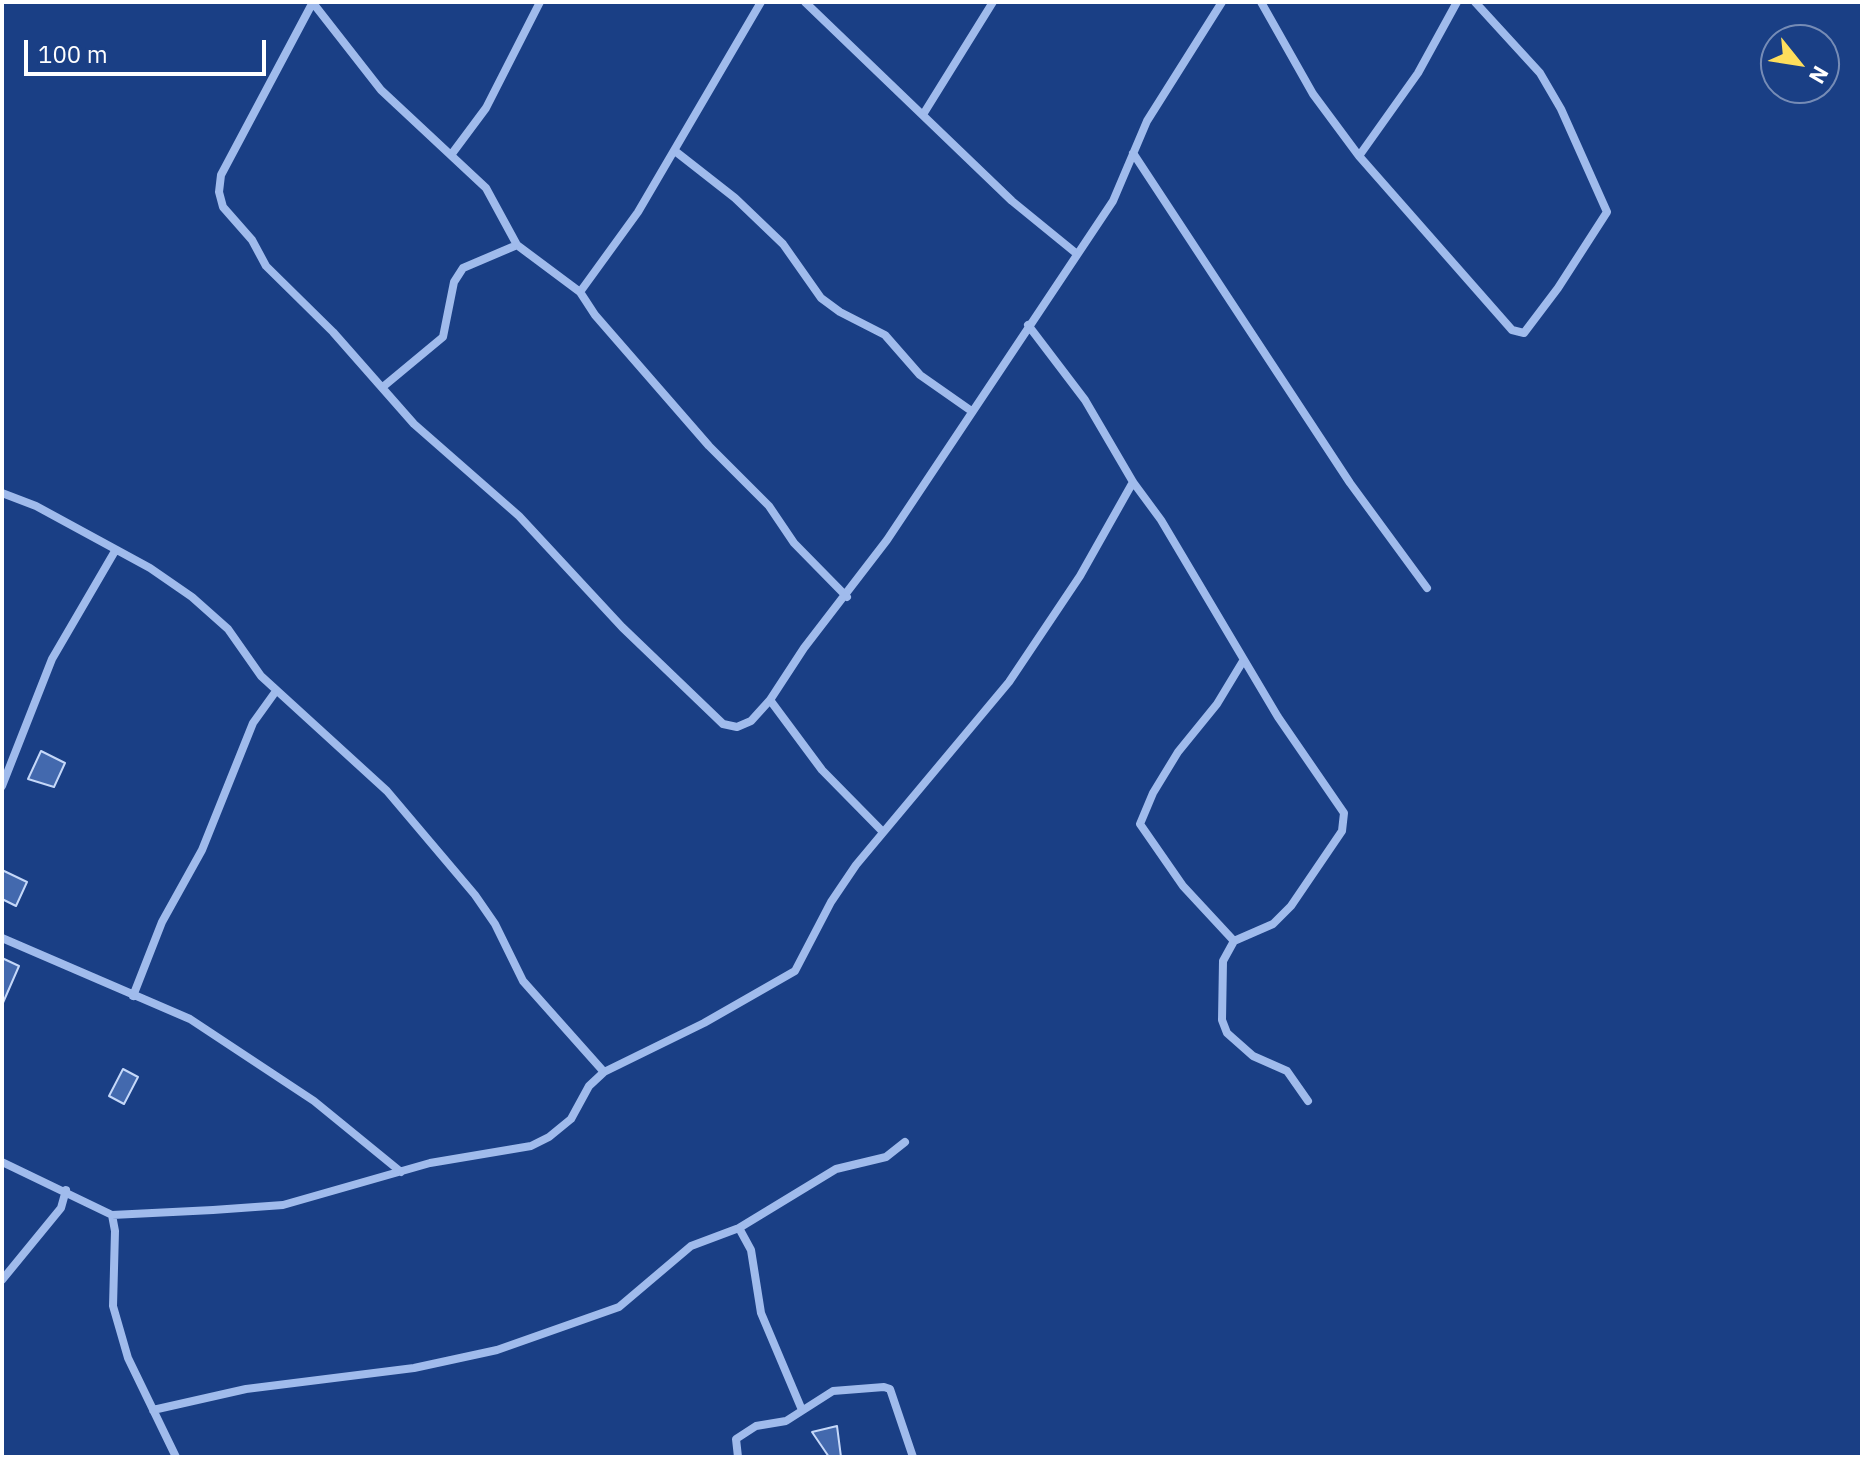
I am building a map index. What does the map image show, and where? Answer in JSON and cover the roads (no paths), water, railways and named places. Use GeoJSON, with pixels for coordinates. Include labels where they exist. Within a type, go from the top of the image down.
{"type":"FeatureCollection","features":[{"type":"Feature","properties":{"kind":"street"},"geometry":{"type":"LineString","coordinates":[[847,597],[794,543],[769,506],[709,446],[595,315],[580,292],[517,245],[486,188],[381,90],[313,2],[229,158],[219,192],[223,207],[252,240],[266,266],[384,386],[414,424],[519,516],[622,627],[723,724],[737,727],[751,721],[770,700],[804,648],[847,597],[1113,201],[1147,121],[1222,2]]}},
{"type":"Feature","properties":{"kind":"street"},"geometry":{"type":"LineString","coordinates":[[451,155],[486,108],[540,2]]}},
{"type":"Feature","properties":{"kind":"street"},"geometry":{"type":"LineString","coordinates":[[580,292],[638,212],[761,2]]}},
{"type":"Feature","properties":{"kind":"street"},"geometry":{"type":"LineString","coordinates":[[805,2],[924,113],[1012,201],[1077,254]]}},
{"type":"Feature","properties":{"kind":"street"},"geometry":{"type":"LineString","coordinates":[[924,113],[993,2]]}},
{"type":"Feature","properties":{"kind":"street"},"geometry":{"type":"LineString","coordinates":[[1261,2],[1313,94],[1359,156],[1512,330],[1524,333],[1558,288],[1607,212],[1561,109],[1540,73],[1475,2]]}},
{"type":"Feature","properties":{"kind":"street"},"geometry":{"type":"LineString","coordinates":[[1359,156],[1418,73],[1457,2]]}},
{"type":"Feature","properties":{"kind":"street"},"geometry":{"type":"LineString","coordinates":[[675,151],[735,198],[783,244],[821,298],[840,312],[885,335],[920,375],[970,410]]}},
{"type":"Feature","properties":{"kind":"street"},"geometry":{"type":"LineString","coordinates":[[1133,153],[1350,483],[1427,588]]}},
{"type":"Feature","properties":{"kind":"street"},"geometry":{"type":"LineString","coordinates":[[384,386],[443,337],[454,282],[463,268],[517,245]]}},
{"type":"Feature","properties":{"kind":"street"},"geometry":{"type":"LineString","coordinates":[[1028,325],[1085,400],[1133,482],[1161,520],[1243,661],[1346,821],[1302,893],[1282,917],[1234,941],[1223,961],[1222,1020],[1227,1033],[1253,1056],[1287,1071],[1308,1101]]}},
{"type":"Feature","properties":{"kind":"street"},"geometry":{"type":"LineString","coordinates":[[2,1162],[66,1190],[112,1215],[283,1205],[489,1151],[531,1146],[564,1126],[589,1086],[604,1072],[704,1023],[745,997],[792,974],[831,902],[882,831],[1009,682],[1080,576],[1133,482]]}},
{"type":"Feature","properties":{"kind":"street"},"geometry":{"type":"LineString","coordinates":[[2,493],[36,506],[150,568],[192,597],[228,629],[243,654],[276,691],[387,791],[475,895],[495,924],[523,981],[604,1072]]}},
{"type":"Feature","properties":{"kind":"street"},"geometry":{"type":"LineString","coordinates":[[2,786],[52,659],[115,551]]}},
{"type":"Feature","properties":{"kind":"street"},"geometry":{"type":"LineString","coordinates":[[1234,941],[1183,886],[1140,824],[1153,793],[1178,752],[1217,704],[1243,661]]}},
{"type":"Feature","properties":{"kind":"street"},"geometry":{"type":"LineString","coordinates":[[133,996],[162,922],[202,850],[253,723],[276,691]]}},
{"type":"Feature","properties":{"kind":"street"},"geometry":{"type":"LineString","coordinates":[[770,700],[822,770],[882,831]]}},
{"type":"Feature","properties":{"kind":"street"},"geometry":{"type":"LineString","coordinates":[[2,938],[190,1019],[314,1101],[401,1172]]}},
{"type":"Feature","properties":{"kind":"street"},"geometry":{"type":"LineString","coordinates":[[153,1410],[246,1389],[414,1368],[497,1350],[619,1307],[691,1246],[739,1228],[836,1169],[886,1157],[905,1142]]}},
{"type":"Feature","properties":{"kind":"street"},"geometry":{"type":"LineString","coordinates":[[2,1280],[61,1208],[66,1190]]}},
{"type":"Feature","properties":{"kind":"street"},"geometry":{"type":"LineString","coordinates":[[112,1215],[115,1231],[113,1306],[128,1358],[176,1457]]}},
{"type":"Feature","properties":{"kind":"street"},"geometry":{"type":"LineString","coordinates":[[739,1228],[751,1250],[761,1313],[802,1410]]}},
{"type":"Feature","properties":{"kind":"street"},"geometry":{"type":"LineString","coordinates":[[738,1457],[736,1439],[741,1433],[756,1426],[786,1421],[843,1389],[887,1387],[913,1457]]}}]}
